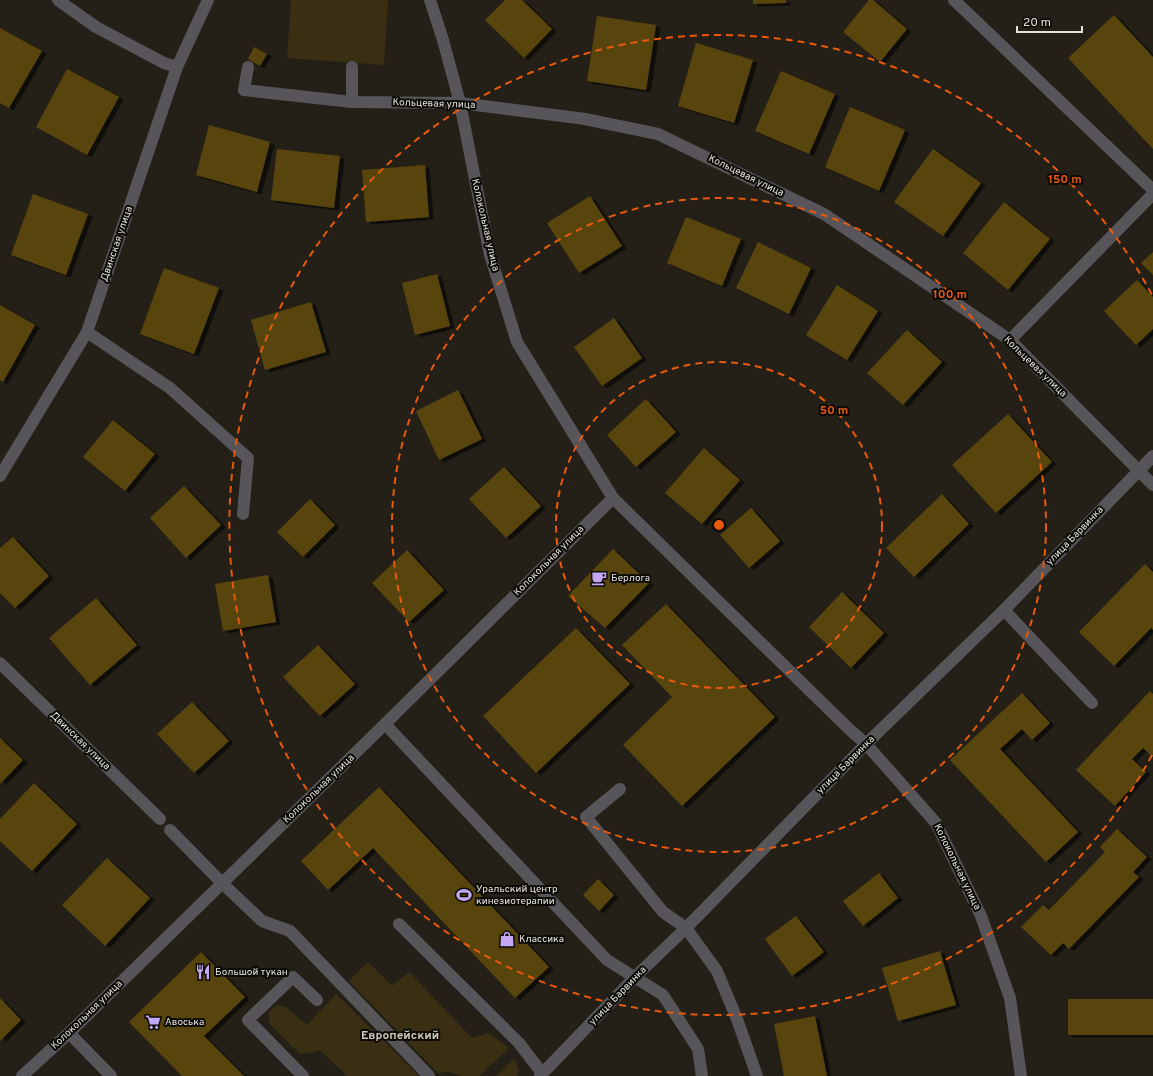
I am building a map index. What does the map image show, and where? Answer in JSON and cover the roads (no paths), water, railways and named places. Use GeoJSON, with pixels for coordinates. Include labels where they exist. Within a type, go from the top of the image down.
{"type":"FeatureCollection","features":[{"type":"Feature","properties":{"kind":"street"},"geometry":{"type":"LineString","coordinates":[[58,0],[96,27],[164,63],[178,67]]}},
{"type":"Feature","properties":{"kind":"street","name":"Двинская улица"},"geometry":{"type":"LineString","coordinates":[[0,476],[87,332],[178,67],[208,0]]}},
{"type":"Feature","properties":{"kind":"street","name":"Колокольная улица"},"geometry":{"type":"LineString","coordinates":[[430,0],[443,40],[460,103],[490,255],[517,342],[612,498],[866,744],[936,822],[981,916],[1010,998],[1021,1076]]}},
{"type":"Feature","properties":{"kind":"street"},"geometry":{"type":"LineString","coordinates":[[954,0],[1153,190]]}},
{"type":"Feature","properties":{"kind":"street","name":"Кольцевая улица"},"geometry":{"type":"LineString","coordinates":[[248,67],[244,90],[352,102],[460,103],[585,119],[658,134],[824,214],[1010,340],[1153,485]]}},
{"type":"Feature","properties":{"kind":"street"},"geometry":{"type":"LineString","coordinates":[[352,67],[352,102]]}},
{"type":"Feature","properties":{"kind":"street"},"geometry":{"type":"LineString","coordinates":[[1010,340],[1153,194]]}},
{"type":"Feature","properties":{"kind":"street"},"geometry":{"type":"LineString","coordinates":[[87,332],[170,388],[248,458],[243,514]]}},
{"type":"Feature","properties":{"kind":"street","name":"улица Барвинка"},"geometry":{"type":"LineString","coordinates":[[541,1075],[635,977],[686,928],[866,744],[1004,610],[1153,456]]}},
{"type":"Feature","properties":{"kind":"street","name":"Колокольная улица"},"geometry":{"type":"LineString","coordinates":[[22,1076],[69,1034],[386,724],[612,498]]}},
{"type":"Feature","properties":{"kind":"street"},"geometry":{"type":"LineString","coordinates":[[1004,610],[1092,703]]}},
{"type":"Feature","properties":{"kind":"street","name":"Двинская улица"},"geometry":{"type":"LineString","coordinates":[[0,663],[160,819]]}},
{"type":"Feature","properties":{"kind":"street"},"geometry":{"type":"LineString","coordinates":[[386,724],[607,960],[663,995],[698,1049],[702,1076]]}},
{"type":"Feature","properties":{"kind":"street"},"geometry":{"type":"LineString","coordinates":[[620,789],[586,817],[663,912],[686,928],[717,971],[737,1019],[757,1076]]}},
{"type":"Feature","properties":{"kind":"street"},"geometry":{"type":"LineString","coordinates":[[170,830],[262,921],[290,930],[429,1076]]}},
{"type":"Feature","properties":{"kind":"street"},"geometry":{"type":"LineString","coordinates":[[399,924],[519,1043],[541,1075]]}},
{"type":"Feature","properties":{"kind":"street"},"geometry":{"type":"LineString","coordinates":[[303,1076],[248,1020],[293,978],[317,1000]]}},
{"type":"Feature","properties":{"kind":"street"},"geometry":{"type":"LineString","coordinates":[[69,1034],[112,1076]]}},
{"type":"Feature","properties":{"kind":"place","name":"Берлога"},"geometry":{"type":"Point","coordinates":[599,578]}},
{"type":"Feature","properties":{"kind":"place","name":"Уральский центр кинезиотерапии"},"geometry":{"type":"Point","coordinates":[464,895]}},
{"type":"Feature","properties":{"kind":"place","name":"Классика"},"geometry":{"type":"Point","coordinates":[507,939]}},
{"type":"Feature","properties":{"kind":"place","name":"Большой тукан"},"geometry":{"type":"Point","coordinates":[203,972]}},
{"type":"Feature","properties":{"kind":"place","name":"Авоська"},"geometry":{"type":"Point","coordinates":[153,1022]}},
{"type":"Feature","properties":{"kind":"district","name":"Европейский"},"geometry":{"type":"Point","coordinates":[400,1036]}}]}
